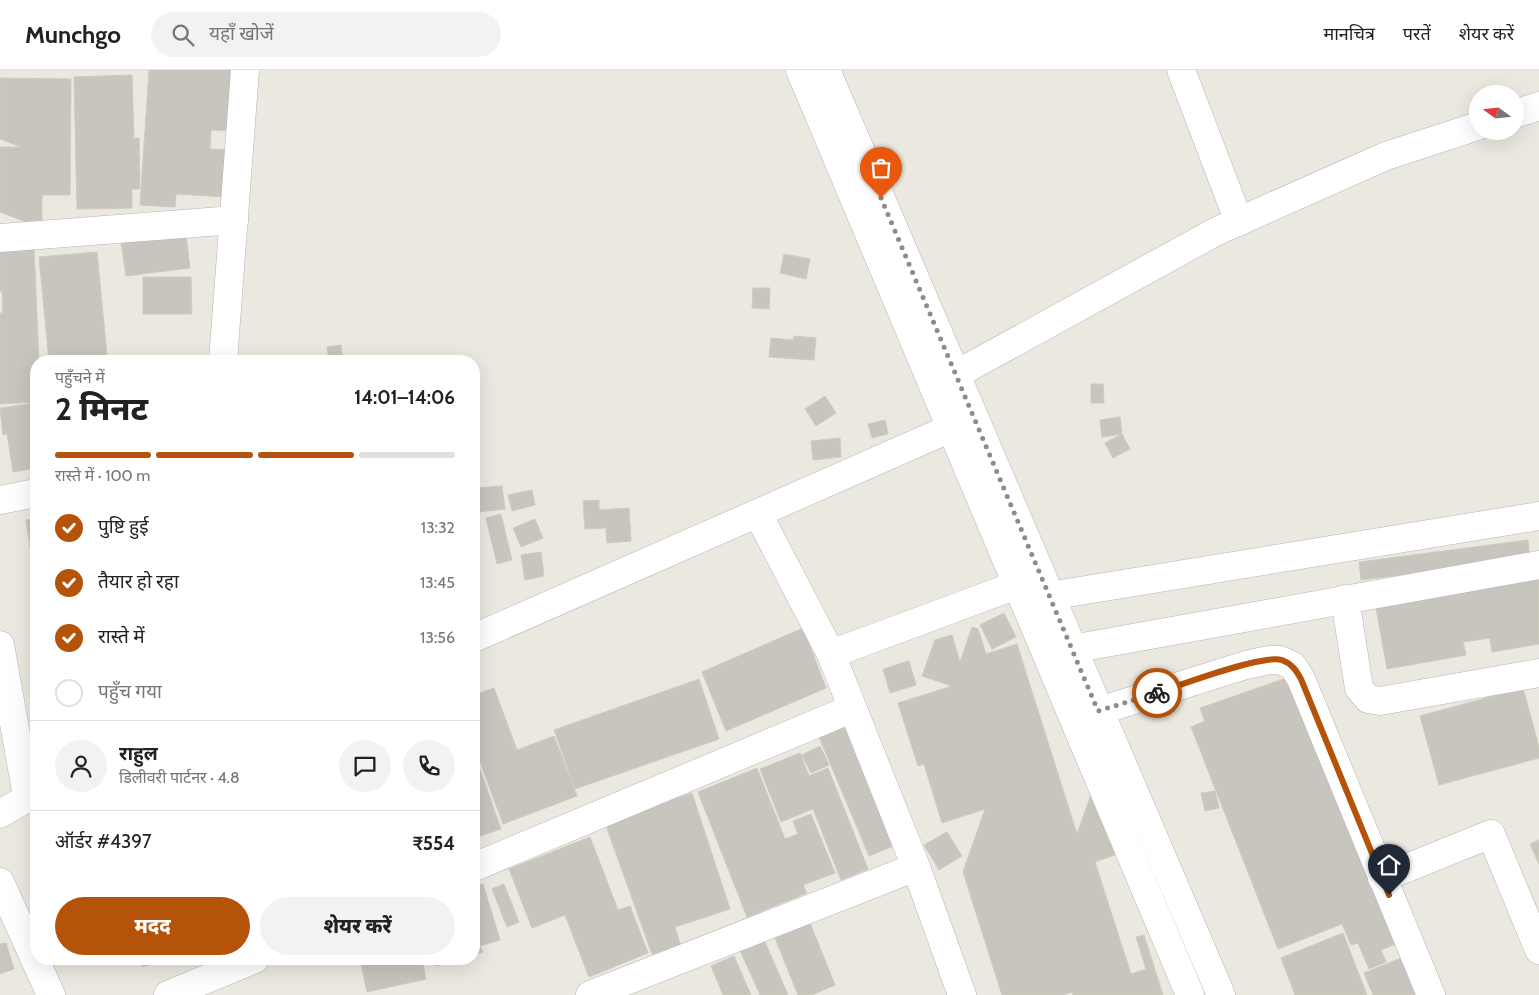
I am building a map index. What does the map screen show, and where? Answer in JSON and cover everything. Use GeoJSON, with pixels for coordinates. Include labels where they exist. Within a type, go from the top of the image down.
{"type":"FeatureCollection","features":[{"type":"Feature","properties":{"kind":"street"},"geometry":{"type":"LineString","coordinates":[[223,355],[245,70]]}},
{"type":"Feature","properties":{"kind":"street"},"geometry":{"type":"LineString","coordinates":[[800,70],[962,424],[1049,596],[1221,995]]}},
{"type":"Feature","properties":{"kind":"street"},"geometry":{"type":"LineString","coordinates":[[826,70],[955,375],[962,424],[1017,585],[1190,995]]}},
{"type":"Feature","properties":{"kind":"street"},"geometry":{"type":"LineString","coordinates":[[1181,70],[1239,222]]}},
{"type":"Feature","properties":{"kind":"street"},"geometry":{"type":"LineString","coordinates":[[1524,111],[1539,106]]}},
{"type":"Feature","properties":{"kind":"street"},"geometry":{"type":"LineString","coordinates":[[955,375],[1217,231],[1386,156],[1469,129]]}},
{"type":"Feature","properties":{"kind":"street"},"geometry":{"type":"LineString","coordinates":[[0,238],[234,220]]}},
{"type":"Feature","properties":{"kind":"street"},"geometry":{"type":"LineString","coordinates":[[480,635],[962,424]]}},
{"type":"Feature","properties":{"kind":"street"},"geometry":{"type":"LineString","coordinates":[[0,500],[30,494]]}},
{"type":"Feature","properties":{"kind":"street"},"geometry":{"type":"LineString","coordinates":[[758,514],[831,654],[851,709],[916,867],[962,995]]}},
{"type":"Feature","properties":{"kind":"street"},"geometry":{"type":"LineString","coordinates":[[1049,596],[1539,516]]}},
{"type":"Feature","properties":{"kind":"street"},"geometry":{"type":"LineString","coordinates":[[1072,649],[1539,564]]}},
{"type":"Feature","properties":{"kind":"street"},"geometry":{"type":"LineString","coordinates":[[831,654],[1017,585]]}},
{"type":"Feature","properties":{"kind":"street"},"geometry":{"type":"LineString","coordinates":[[1345,599],[1359,688],[1368,698],[1380,700],[1539,673]]}},
{"type":"Feature","properties":{"kind":"street"},"geometry":{"type":"LineString","coordinates":[[0,645],[30,786]]}},
{"type":"Feature","properties":{"kind":"street"},"geometry":{"type":"LineString","coordinates":[[1098,711],[1246,665],[1280,660],[1293,666],[1301,679],[1431,995]]}},
{"type":"Feature","properties":{"kind":"street"},"geometry":{"type":"LineString","coordinates":[[480,864],[851,709]]}},
{"type":"Feature","properties":{"kind":"street"},"geometry":{"type":"LineString","coordinates":[[0,814],[30,796]]}},
{"type":"Feature","properties":{"kind":"street"},"geometry":{"type":"LineString","coordinates":[[1382,878],[1491,834],[1534,922],[1539,950]]}},
{"type":"Feature","properties":{"kind":"street"},"geometry":{"type":"LineString","coordinates":[[590,995],[916,867]]}},
{"type":"Feature","properties":{"kind":"street"},"geometry":{"type":"LineString","coordinates":[[0,882],[30,948]]}},
{"type":"Feature","properties":{"kind":"street"},"geometry":{"type":"LineString","coordinates":[[37,965],[51,995]]}},
{"type":"Feature","properties":{"kind":"street"},"geometry":{"type":"LineString","coordinates":[[168,995],[240,965]]}},
{"type":"Feature","properties":{"kind":"building"},"geometry":{"type":"Polygon","coordinates":[[[149,70],[240,70],[235,131],[211,130],[210,149],[229,150],[225,197],[176,194],[175,207],[140,205],[149,70]]]}},
{"type":"Feature","properties":{"kind":"building"},"geometry":{"type":"Polygon","coordinates":[[[132,75],[134,139],[139,138],[140,189],[132,189],[132,208],[77,209],[74,77],[132,75]]]}},
{"type":"Feature","properties":{"kind":"building"},"geometry":{"type":"Polygon","coordinates":[[[0,78],[71,79],[70,195],[42,195],[42,228],[0,212],[0,147],[21,147],[0,139],[0,78]]]}},
{"type":"Feature","properties":{"kind":"building"},"geometry":{"type":"Polygon","coordinates":[[[186,234],[190,268],[126,276],[121,242],[186,234]]]}},
{"type":"Feature","properties":{"kind":"building"},"geometry":{"type":"Polygon","coordinates":[[[34,248],[39,355],[30,355],[30,402],[0,404],[0,313],[3,313],[2,291],[0,291],[0,250],[34,248]]]}},
{"type":"Feature","properties":{"kind":"building"},"geometry":{"type":"Polygon","coordinates":[[[97,252],[107,355],[48,355],[39,257],[97,252]]]}},
{"type":"Feature","properties":{"kind":"building"},"geometry":{"type":"Polygon","coordinates":[[[784,254],[810,259],[806,279],[780,273],[784,254]]]}},
{"type":"Feature","properties":{"kind":"building"},"geometry":{"type":"Polygon","coordinates":[[[143,277],[191,277],[192,314],[143,314],[143,277]]]}},
{"type":"Feature","properties":{"kind":"building"},"geometry":{"type":"Polygon","coordinates":[[[753,288],[770,288],[769,309],[752,308],[753,288]]]}},
{"type":"Feature","properties":{"kind":"building"},"geometry":{"type":"Polygon","coordinates":[[[794,336],[816,338],[814,360],[769,357],[771,338],[793,340],[794,336]]]}},
{"type":"Feature","properties":{"kind":"building"},"geometry":{"type":"Polygon","coordinates":[[[341,345],[342,355],[328,355],[327,347],[341,345]]]}},
{"type":"Feature","properties":{"kind":"building"},"geometry":{"type":"Polygon","coordinates":[[[1091,384],[1103,384],[1104,403],[1091,403],[1091,384]]]}},
{"type":"Feature","properties":{"kind":"building"},"geometry":{"type":"Polygon","coordinates":[[[825,396],[836,413],[816,426],[805,409],[825,396]]]}},
{"type":"Feature","properties":{"kind":"building"},"geometry":{"type":"Polygon","coordinates":[[[30,404],[30,469],[13,472],[7,434],[3,435],[0,408],[30,404]]]}},
{"type":"Feature","properties":{"kind":"building"},"geometry":{"type":"Polygon","coordinates":[[[1120,417],[1122,434],[1102,437],[1100,420],[1120,417]]]}},
{"type":"Feature","properties":{"kind":"building"},"geometry":{"type":"Polygon","coordinates":[[[885,420],[888,434],[872,438],[868,424],[885,420]]]}},
{"type":"Feature","properties":{"kind":"building"},"geometry":{"type":"Polygon","coordinates":[[[1122,434],[1130,449],[1113,458],[1105,443],[1122,434]]]}},
{"type":"Feature","properties":{"kind":"building"},"geometry":{"type":"Polygon","coordinates":[[[840,438],[841,457],[813,460],[811,441],[840,438]]]}},
{"type":"Feature","properties":{"kind":"building"},"geometry":{"type":"Polygon","coordinates":[[[502,486],[505,509],[480,512],[480,488],[502,486]]]}},
{"type":"Feature","properties":{"kind":"building"},"geometry":{"type":"Polygon","coordinates":[[[532,490],[535,505],[512,511],[508,495],[532,490]]]}},
{"type":"Feature","properties":{"kind":"building"},"geometry":{"type":"Polygon","coordinates":[[[599,500],[599,510],[629,508],[631,541],[607,543],[606,528],[585,529],[583,501],[599,500]]]}},
{"type":"Feature","properties":{"kind":"building"},"geometry":{"type":"Polygon","coordinates":[[[501,514],[512,560],[497,564],[486,518],[501,514]]]}},
{"type":"Feature","properties":{"kind":"building"},"geometry":{"type":"Polygon","coordinates":[[[535,519],[543,538],[521,547],[513,528],[535,519]]]}},
{"type":"Feature","properties":{"kind":"building"},"geometry":{"type":"Polygon","coordinates":[[[26,520],[30,520],[30,547],[26,520]]]}},
{"type":"Feature","properties":{"kind":"building"},"geometry":{"type":"Polygon","coordinates":[[[1528,540],[1530,559],[1361,580],[1359,562],[1528,540]]]}},
{"type":"Feature","properties":{"kind":"building"},"geometry":{"type":"Polygon","coordinates":[[[541,552],[544,576],[525,580],[521,555],[541,552]]]}},
{"type":"Feature","properties":{"kind":"building"},"geometry":{"type":"Polygon","coordinates":[[[1539,578],[1539,644],[1492,652],[1490,638],[1463,642],[1466,655],[1387,669],[1376,608],[1539,578]]]}},
{"type":"Feature","properties":{"kind":"building"},"geometry":{"type":"Polygon","coordinates":[[[1004,613],[1016,637],[992,649],[980,625],[1004,613]]]}},
{"type":"Feature","properties":{"kind":"building"},"geometry":{"type":"Polygon","coordinates":[[[972,627],[978,629],[986,654],[1017,644],[1077,834],[1094,786],[1117,854],[1095,862],[1131,974],[1146,969],[1136,937],[1144,935],[1163,995],[1073,995],[1072,992],[1064,995],[1002,995],[963,872],[985,809],[942,823],[924,764],[918,766],[898,703],[952,686],[922,676],[935,640],[952,635],[960,662],[972,627]]]}},
{"type":"Feature","properties":{"kind":"building"},"geometry":{"type":"Polygon","coordinates":[[[803,628],[826,688],[726,731],[702,672],[803,628]]]}},
{"type":"Feature","properties":{"kind":"building"},"geometry":{"type":"Polygon","coordinates":[[[909,661],[916,685],[890,693],[883,669],[909,661]]]}},
{"type":"Feature","properties":{"kind":"building"},"geometry":{"type":"Polygon","coordinates":[[[1292,676],[1403,941],[1381,950],[1386,962],[1369,969],[1358,943],[1351,945],[1342,924],[1278,949],[1191,727],[1205,721],[1200,708],[1292,676]]]}},
{"type":"Feature","properties":{"kind":"building"},"geometry":{"type":"Polygon","coordinates":[[[699,679],[719,739],[575,789],[554,730],[699,679]]]}},
{"type":"Feature","properties":{"kind":"building"},"geometry":{"type":"Polygon","coordinates":[[[494,688],[517,750],[554,736],[577,796],[503,824],[480,761],[480,693],[494,688]]]}},
{"type":"Feature","properties":{"kind":"building"},"geometry":{"type":"Polygon","coordinates":[[[1523,688],[1539,747],[1539,758],[1439,785],[1420,716],[1523,688]]]}},
{"type":"Feature","properties":{"kind":"building"},"geometry":{"type":"Polygon","coordinates":[[[848,724],[898,844],[869,856],[819,737],[848,724]]]}},
{"type":"Feature","properties":{"kind":"building"},"geometry":{"type":"Polygon","coordinates":[[[820,746],[829,765],[811,773],[802,755],[820,746]]]}},
{"type":"Feature","properties":{"kind":"building"},"geometry":{"type":"Polygon","coordinates":[[[800,753],[809,776],[828,768],[868,869],[841,880],[813,809],[781,822],[760,769],[800,753]]]}},
{"type":"Feature","properties":{"kind":"building"},"geometry":{"type":"Polygon","coordinates":[[[757,768],[785,839],[798,834],[793,821],[811,814],[835,873],[803,885],[807,893],[747,917],[698,792],[757,768]]]}},
{"type":"Feature","properties":{"kind":"building"},"geometry":{"type":"Polygon","coordinates":[[[480,769],[501,829],[480,836],[480,769]]]}},
{"type":"Feature","properties":{"kind":"building"},"geometry":{"type":"Polygon","coordinates":[[[1215,791],[1219,808],[1205,811],[1201,793],[1215,791]]]}},
{"type":"Feature","properties":{"kind":"building"},"geometry":{"type":"Polygon","coordinates":[[[692,793],[730,909],[675,927],[681,947],[652,954],[605,823],[692,793]]]}},
{"type":"Feature","properties":{"kind":"building"},"geometry":{"type":"Polygon","coordinates":[[[947,832],[962,856],[939,870],[924,845],[947,832]]]}},
{"type":"Feature","properties":{"kind":"building"},"geometry":{"type":"Polygon","coordinates":[[[590,837],[618,910],[630,906],[648,953],[589,977],[565,915],[532,928],[509,869],[590,837]]]}},
{"type":"Feature","properties":{"kind":"building"},"geometry":{"type":"Polygon","coordinates":[[[1539,840],[1539,864],[1530,844],[1539,840]]]}},
{"type":"Feature","properties":{"kind":"building"},"geometry":{"type":"Polygon","coordinates":[[[483,884],[500,940],[480,946],[480,885],[483,884]]]}},
{"type":"Feature","properties":{"kind":"building"},"geometry":{"type":"Polygon","coordinates":[[[504,884],[519,922],[507,927],[492,889],[504,884]]]}},
{"type":"Feature","properties":{"kind":"building"},"geometry":{"type":"Polygon","coordinates":[[[810,923],[835,985],[812,995],[798,995],[775,938],[810,923]]]}},
{"type":"Feature","properties":{"kind":"building"},"geometry":{"type":"Polygon","coordinates":[[[1343,933],[1367,995],[1295,995],[1281,958],[1343,933]]]}},
{"type":"Feature","properties":{"kind":"building"},"geometry":{"type":"Polygon","coordinates":[[[763,937],[788,995],[760,995],[739,948],[763,937]]]}},
{"type":"Feature","properties":{"kind":"building"},"geometry":{"type":"Polygon","coordinates":[[[6,943],[14,969],[0,974],[0,944],[6,943]]]}},
{"type":"Feature","properties":{"kind":"building"},"geometry":{"type":"Polygon","coordinates":[[[1411,954],[1427,995],[1373,995],[1364,973],[1411,954]]]}},
{"type":"Feature","properties":{"kind":"building"},"geometry":{"type":"Polygon","coordinates":[[[734,956],[751,995],[723,995],[711,966],[734,956]]]}},
{"type":"Feature","properties":{"kind":"building"},"geometry":{"type":"Polygon","coordinates":[[[361,965],[423,965],[426,979],[367,992],[361,965]]]}},
{"type":"Feature","properties":{"kind":"way so far"},"geometry":{"type":"LineString","coordinates":[[881,198],[1098,711],[1157,693]]}},
{"type":"Feature","properties":{"kind":"route"},"geometry":{"type":"LineString","coordinates":[[1157,693],[1246,665],[1269,660],[1280,660],[1293,666],[1301,679],[1389,895]]}}]}
